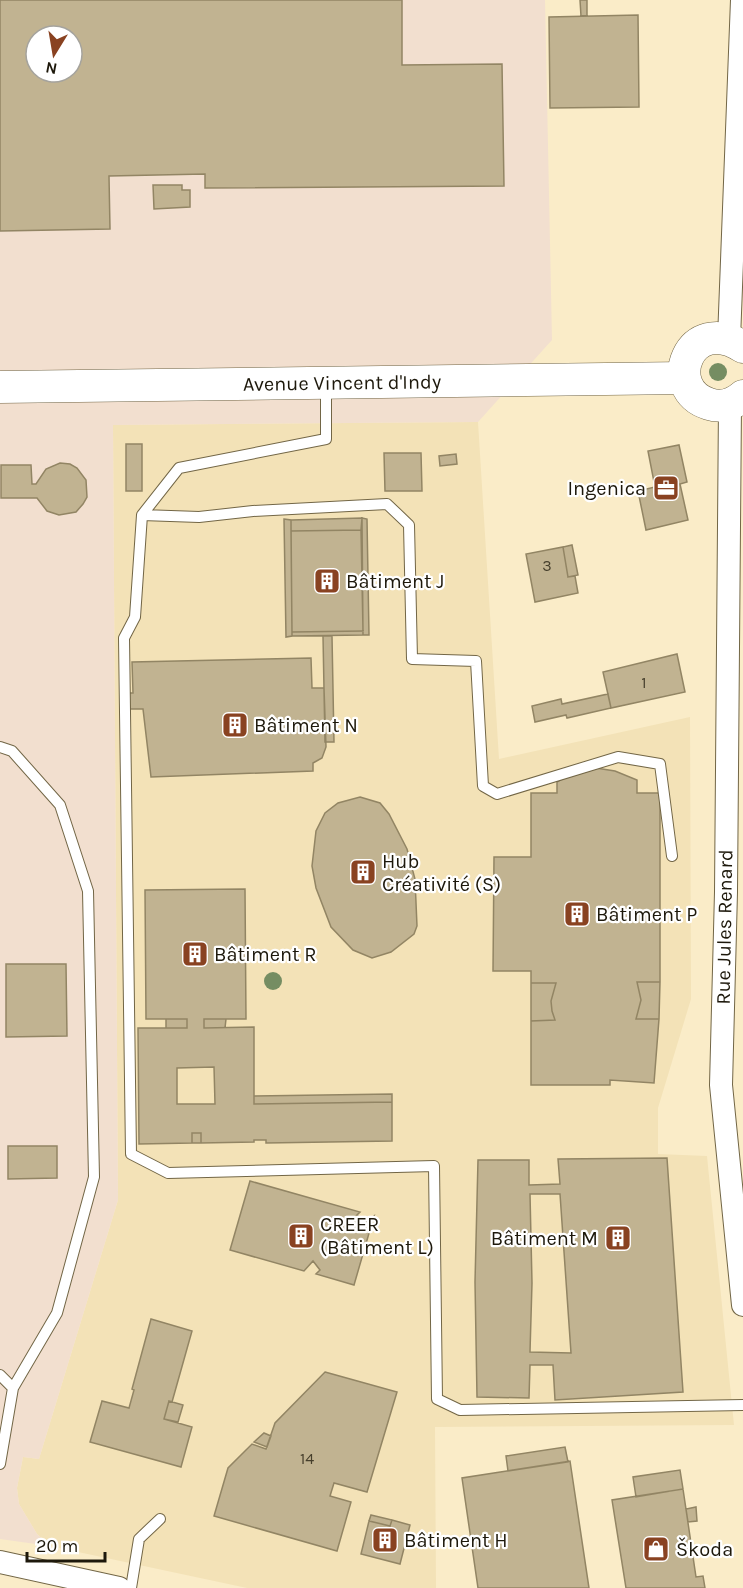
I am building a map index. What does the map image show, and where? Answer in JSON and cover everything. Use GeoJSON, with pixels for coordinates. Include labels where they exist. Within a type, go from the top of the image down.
{"type":"FeatureCollection","features":[{"type":"Feature","properties":{"kind":"street"},"geometry":{"type":"LineString","coordinates":[[736,400],[715,406],[701,402],[690,392],[684,378],[684,364],[691,351],[701,341],[715,337],[736,343],[742,0]]}},
{"type":"Feature","properties":{"kind":"street","name":"Avenue Vincent d'Indy"},"geometry":{"type":"LineString","coordinates":[[0,387],[684,378]]}},
{"type":"Feature","properties":{"kind":"street","name":"Rue Jules Renard"},"geometry":{"type":"LineString","coordinates":[[736,400],[734,894],[721,1085],[743,1305]]}},
{"type":"Feature","properties":{"kind":"street"},"geometry":{"type":"LineString","coordinates":[[0,1562],[119,1588]]}},
{"type":"Feature","properties":{"kind":"lane"},"geometry":{"type":"LineString","coordinates":[[326,383],[326,439],[179,468],[142,515],[135,617],[124,638],[131,1154],[168,1173],[434,1166],[437,1399],[460,1410],[743,1405]]}},
{"type":"Feature","properties":{"kind":"lane"},"geometry":{"type":"LineString","coordinates":[[142,515],[199,517],[253,511],[387,504],[410,525],[412,659],[476,661],[483,786],[497,795],[618,758],[660,764],[672,856]]}},
{"type":"Feature","properties":{"kind":"lane"},"geometry":{"type":"LineString","coordinates":[[0,747],[12,751],[60,805],[88,891],[94,1165],[94,1177],[57,1313],[13,1388],[0,1464]]}},
{"type":"Feature","properties":{"kind":"lane"},"geometry":{"type":"LineString","coordinates":[[0,1375],[13,1388]]}},
{"type":"Feature","properties":{"kind":"lane"},"geometry":{"type":"LineString","coordinates":[[130,1588],[139,1539],[160,1519]]}},
{"type":"Feature","properties":{"kind":"shaded area"},"geometry":{"type":"Polygon","coordinates":[[[0,0],[545,0],[552,340],[478,422],[113,425],[118,1200],[39,1459],[23,1457],[17,1488],[19,1504],[37,1534],[50,1546],[0,1539],[0,0]]]}},
{"type":"Feature","properties":{"kind":"shaded area"},"geometry":{"type":"Polygon","coordinates":[[[478,422],[499,759],[690,717],[691,999],[658,1108],[658,1154],[707,1156],[734,1425],[435,1427],[436,1588],[247,1588],[50,1546],[37,1534],[19,1504],[17,1488],[23,1457],[39,1459],[118,1200],[113,425],[478,422]]]}},
{"type":"Feature","properties":{"kind":"building"},"geometry":{"type":"Polygon","coordinates":[[[0,0],[402,0],[402,65],[502,64],[504,186],[205,188],[205,174],[109,176],[110,229],[0,231],[0,0]]]}},
{"type":"Feature","properties":{"kind":"building"},"geometry":{"type":"Polygon","coordinates":[[[580,0],[587,0],[587,16],[581,16],[580,0]]]}},
{"type":"Feature","properties":{"kind":"building"},"geometry":{"type":"Polygon","coordinates":[[[638,15],[639,107],[550,108],[549,17],[638,15]]]}},
{"type":"Feature","properties":{"kind":"building"},"geometry":{"type":"Polygon","coordinates":[[[153,185],[182,185],[182,190],[190,190],[190,207],[154,209],[153,185]]]}},
{"type":"Feature","properties":{"kind":"building"},"geometry":{"type":"Polygon","coordinates":[[[126,444],[142,444],[142,491],[126,491],[126,444]]]}},
{"type":"Feature","properties":{"kind":"building"},"geometry":{"type":"Polygon","coordinates":[[[679,445],[687,482],[680,484],[688,520],[646,530],[638,491],[655,487],[648,451],[679,445]]]}},
{"type":"Feature","properties":{"kind":"building"},"geometry":{"type":"Polygon","coordinates":[[[384,453],[421,453],[422,491],[385,491],[384,453]]]}},
{"type":"Feature","properties":{"kind":"building"},"geometry":{"type":"Polygon","coordinates":[[[456,454],[457,464],[440,466],[439,456],[456,454]]]}},
{"type":"Feature","properties":{"kind":"building"},"geometry":{"type":"Polygon","coordinates":[[[60,463],[70,464],[77,468],[86,480],[87,497],[76,512],[59,515],[47,511],[37,498],[1,498],[1,465],[31,465],[32,484],[36,484],[46,469],[60,463]]]}},
{"type":"Feature","properties":{"kind":"building"},"geometry":{"type":"Polygon","coordinates":[[[362,518],[361,530],[291,531],[291,520],[362,518]]]}},
{"type":"Feature","properties":{"kind":"building"},"geometry":{"type":"Polygon","coordinates":[[[362,518],[367,519],[369,635],[363,635],[362,518]]]}},
{"type":"Feature","properties":{"kind":"building"},"geometry":{"type":"Polygon","coordinates":[[[284,519],[291,520],[292,636],[286,637],[284,519]]]}},
{"type":"Feature","properties":{"kind":"building","name":"Bâtiment J"},"geometry":{"type":"Polygon","coordinates":[[[361,530],[363,631],[292,632],[291,531],[361,530]]]}},
{"type":"Feature","properties":{"kind":"building"},"geometry":{"type":"Polygon","coordinates":[[[572,545],[578,575],[568,577],[563,547],[572,545]]]}},
{"type":"Feature","properties":{"kind":"building"},"geometry":{"type":"Polygon","coordinates":[[[563,547],[568,577],[575,576],[578,593],[535,602],[526,554],[563,547]]]}},
{"type":"Feature","properties":{"kind":"building"},"geometry":{"type":"Polygon","coordinates":[[[363,631],[363,635],[292,636],[292,632],[363,631]]]}},
{"type":"Feature","properties":{"kind":"building"},"geometry":{"type":"Polygon","coordinates":[[[323,636],[332,636],[334,742],[325,742],[323,636]]]}},
{"type":"Feature","properties":{"kind":"building"},"geometry":{"type":"Polygon","coordinates":[[[677,654],[685,692],[611,708],[603,672],[677,654]]]}},
{"type":"Feature","properties":{"kind":"building","name":"Bâtiment N"},"geometry":{"type":"Polygon","coordinates":[[[311,658],[312,688],[324,688],[326,747],[322,758],[313,763],[313,771],[151,777],[143,709],[129,709],[129,693],[133,693],[132,662],[311,658]]]}},
{"type":"Feature","properties":{"kind":"building"},"geometry":{"type":"Polygon","coordinates":[[[608,694],[611,708],[567,718],[566,715],[535,722],[532,706],[561,699],[562,704],[608,694]]]}},
{"type":"Feature","properties":{"kind":"building","name":"Bâtiment P"},"geometry":{"type":"Polygon","coordinates":[[[596,768],[615,771],[637,780],[637,793],[660,793],[660,982],[637,982],[641,1000],[636,1019],[659,1019],[654,1083],[610,1080],[610,1085],[531,1085],[531,1021],[555,1020],[551,1001],[556,983],[531,983],[531,971],[493,971],[494,857],[531,857],[531,793],[557,793],[557,782],[565,777],[596,768]]]}},
{"type":"Feature","properties":{"kind":"building","name":"Hub Créativité (S)"},"geometry":{"type":"Polygon","coordinates":[[[360,797],[380,803],[389,814],[407,849],[415,879],[417,926],[414,934],[391,952],[372,958],[353,950],[331,927],[316,888],[312,866],[316,831],[325,813],[338,803],[360,797]]]}},
{"type":"Feature","properties":{"kind":"building","name":"Bâtiment R"},"geometry":{"type":"Polygon","coordinates":[[[245,889],[246,1019],[204,1019],[204,1028],[254,1027],[254,1104],[392,1102],[392,1141],[266,1143],[266,1140],[254,1140],[254,1142],[201,1143],[201,1133],[192,1133],[192,1143],[139,1144],[138,1028],[187,1028],[187,1019],[146,1019],[145,890],[245,889]],[[214,1067],[177,1068],[177,1104],[215,1104],[214,1067]]]}},
{"type":"Feature","properties":{"kind":"building"},"geometry":{"type":"Polygon","coordinates":[[[6,964],[66,964],[67,1036],[6,1037],[6,964]]]}},
{"type":"Feature","properties":{"kind":"building"},"geometry":{"type":"Polygon","coordinates":[[[637,982],[660,982],[659,1019],[636,1019],[641,1000],[637,982]]]}},
{"type":"Feature","properties":{"kind":"building"},"geometry":{"type":"Polygon","coordinates":[[[531,983],[556,983],[551,1001],[555,1020],[531,1021],[531,983]]]}},
{"type":"Feature","properties":{"kind":"building"},"geometry":{"type":"Polygon","coordinates":[[[166,1019],[187,1019],[187,1028],[166,1028],[166,1019]]]}},
{"type":"Feature","properties":{"kind":"building"},"geometry":{"type":"Polygon","coordinates":[[[204,1019],[226,1019],[225,1028],[204,1028],[204,1019]]]}},
{"type":"Feature","properties":{"kind":"building"},"geometry":{"type":"Polygon","coordinates":[[[392,1094],[392,1102],[254,1104],[254,1096],[392,1094]]]}},
{"type":"Feature","properties":{"kind":"building"},"geometry":{"type":"Polygon","coordinates":[[[192,1133],[201,1133],[201,1143],[192,1143],[192,1133]]]}},
{"type":"Feature","properties":{"kind":"building"},"geometry":{"type":"Polygon","coordinates":[[[8,1146],[57,1146],[57,1178],[8,1179],[8,1146]]]}},
{"type":"Feature","properties":{"kind":"building","name":"Bâtiment M"},"geometry":{"type":"Polygon","coordinates":[[[667,1158],[683,1392],[555,1400],[553,1365],[530,1365],[529,1398],[477,1397],[475,1282],[478,1160],[529,1160],[529,1185],[560,1184],[558,1159],[667,1158]],[[530,1194],[532,1283],[530,1352],[571,1353],[560,1194],[530,1194]]]}},
{"type":"Feature","properties":{"kind":"building","name":"CREER (Bâtiment L)"},"geometry":{"type":"Polygon","coordinates":[[[250,1181],[360,1212],[357,1215],[365,1223],[374,1216],[354,1285],[316,1274],[320,1270],[313,1261],[304,1271],[230,1250],[250,1181]]]}},
{"type":"Feature","properties":{"kind":"building"},"geometry":{"type":"Polygon","coordinates":[[[151,1319],[192,1331],[172,1402],[169,1401],[164,1419],[192,1427],[181,1467],[90,1442],[102,1401],[129,1408],[151,1319]]]}},
{"type":"Feature","properties":{"kind":"building"},"geometry":{"type":"Polygon","coordinates":[[[325,1372],[397,1392],[367,1492],[334,1483],[330,1496],[351,1502],[337,1551],[214,1516],[228,1468],[252,1444],[266,1449],[275,1423],[325,1372]]]}},
{"type":"Feature","properties":{"kind":"building"},"geometry":{"type":"Polygon","coordinates":[[[169,1401],[183,1405],[178,1422],[164,1419],[169,1401]]]}},
{"type":"Feature","properties":{"kind":"building"},"geometry":{"type":"Polygon","coordinates":[[[264,1433],[271,1436],[267,1447],[254,1442],[264,1433]]]}},
{"type":"Feature","properties":{"kind":"building"},"geometry":{"type":"Polygon","coordinates":[[[565,1447],[568,1462],[508,1471],[506,1456],[565,1447]]]}},
{"type":"Feature","properties":{"kind":"building"},"geometry":{"type":"Polygon","coordinates":[[[570,1461],[589,1588],[478,1588],[462,1478],[570,1461]]]}},
{"type":"Feature","properties":{"kind":"building"},"geometry":{"type":"Polygon","coordinates":[[[680,1470],[683,1489],[636,1497],[633,1477],[680,1470]]]}},
{"type":"Feature","properties":{"kind":"building","name":"Škoda"},"geometry":{"type":"Polygon","coordinates":[[[683,1489],[696,1577],[703,1576],[705,1588],[626,1588],[612,1500],[683,1489]]]}},
{"type":"Feature","properties":{"kind":"building"},"geometry":{"type":"Polygon","coordinates":[[[696,1507],[697,1521],[688,1522],[686,1509],[696,1507]]]}},
{"type":"Feature","properties":{"kind":"building"},"geometry":{"type":"Polygon","coordinates":[[[371,1515],[392,1520],[390,1526],[369,1521],[371,1515]]]}},
{"type":"Feature","properties":{"kind":"building","name":"Bâtiment H"},"geometry":{"type":"Polygon","coordinates":[[[392,1520],[410,1525],[400,1564],[361,1554],[369,1521],[390,1526],[392,1520]]]}},
{"type":"Feature","properties":{"kind":"place","name":"Ingenica"},"geometry":{"type":"Point","coordinates":[666,488]}},
{"type":"Feature","properties":{"kind":"place","name":"Bâtiment J"},"geometry":{"type":"Point","coordinates":[327,581]}},
{"type":"Feature","properties":{"kind":"place","name":"Bâtiment N"},"geometry":{"type":"Point","coordinates":[235,725]}},
{"type":"Feature","properties":{"kind":"place","name":"Hub Créativité (S)"},"geometry":{"type":"Point","coordinates":[363,872]}},
{"type":"Feature","properties":{"kind":"place","name":"Bâtiment P"},"geometry":{"type":"Point","coordinates":[577,914]}},
{"type":"Feature","properties":{"kind":"place","name":"Bâtiment R"},"geometry":{"type":"Point","coordinates":[195,954]}},
{"type":"Feature","properties":{"kind":"place","name":"CREER (Bâtiment L)"},"geometry":{"type":"Point","coordinates":[301,1236]}},
{"type":"Feature","properties":{"kind":"place","name":"Bâtiment M"},"geometry":{"type":"Point","coordinates":[618,1238]}},
{"type":"Feature","properties":{"kind":"place","name":"Bâtiment H"},"geometry":{"type":"Point","coordinates":[385,1540]}},
{"type":"Feature","properties":{"kind":"place","name":"Škoda"},"geometry":{"type":"Point","coordinates":[656,1549]}}]}
